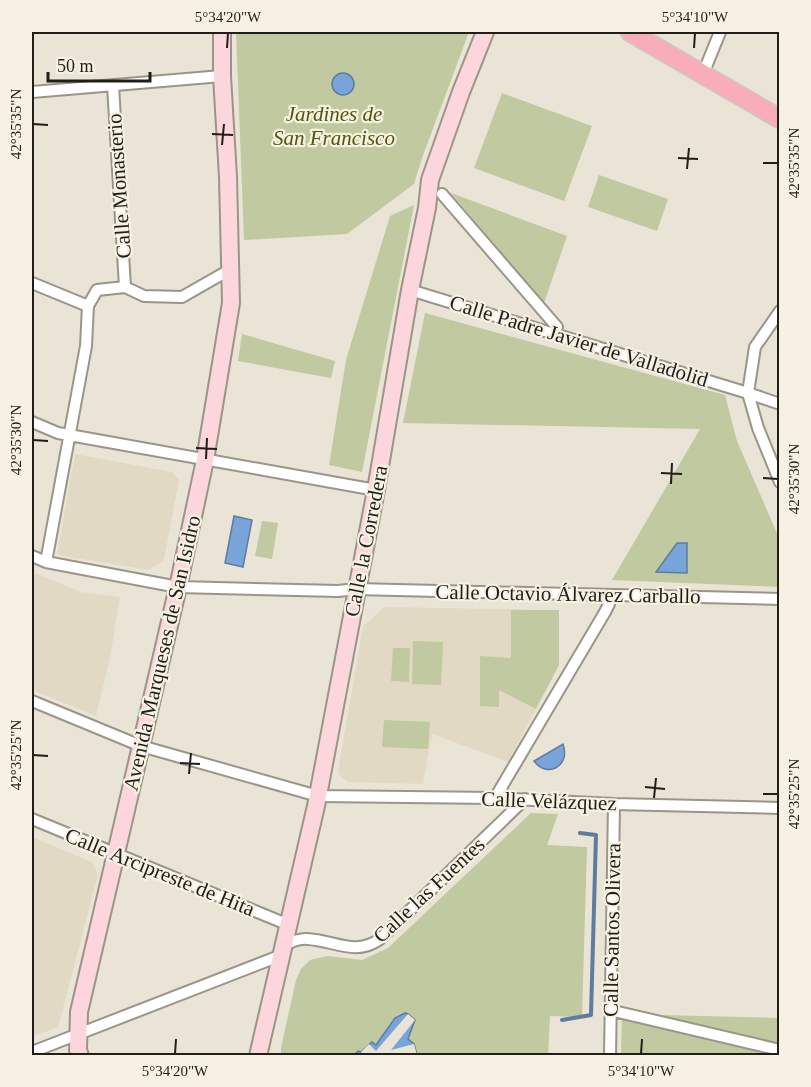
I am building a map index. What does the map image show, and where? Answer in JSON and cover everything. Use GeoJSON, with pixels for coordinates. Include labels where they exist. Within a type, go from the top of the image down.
{"type":"FeatureCollection","features":[{"type":"Feature","properties":{"kind":"main road","name":"Avenida Marqueses de San Isidro"},"geometry":{"type":"LineString","coordinates":[[80,1056],[78,1050],[79,1012],[178,587],[205,460],[231,303],[222,32]]}},
{"type":"Feature","properties":{"kind":"main road","name":"Calle la Corredera"},"geometry":{"type":"LineString","coordinates":[[258,1056],[318,796],[376,490],[410,290],[427,208],[430,180],[485,32]]}},
{"type":"Feature","properties":{"kind":"main road"},"geometry":{"type":"LineString","coordinates":[[630,32],[780,119]]}},
{"type":"Feature","properties":{"kind":"street"},"geometry":{"type":"LineString","coordinates":[[703,74],[720,32]]}},
{"type":"Feature","properties":{"kind":"street"},"geometry":{"type":"LineString","coordinates":[[32,92],[222,76]]}},
{"type":"Feature","properties":{"kind":"street","name":"Calle Monasterio"},"geometry":{"type":"LineString","coordinates":[[113,85],[125,287]]}},
{"type":"Feature","properties":{"kind":"street"},"geometry":{"type":"LineString","coordinates":[[442,194],[556,327]]}},
{"type":"Feature","properties":{"kind":"street"},"geometry":{"type":"LineString","coordinates":[[46,562],[86,346],[88,306],[97,290],[125,287],[144,296],[182,297],[231,269]]}},
{"type":"Feature","properties":{"kind":"street"},"geometry":{"type":"LineString","coordinates":[[32,283],[88,306]]}},
{"type":"Feature","properties":{"kind":"street","name":"Calle Padre Javier de Valladolid"},"geometry":{"type":"LineString","coordinates":[[410,290],[780,404]]}},
{"type":"Feature","properties":{"kind":"street"},"geometry":{"type":"LineString","coordinates":[[780,310],[755,347],[748,393],[758,428],[780,482]]}},
{"type":"Feature","properties":{"kind":"street"},"geometry":{"type":"LineString","coordinates":[[32,422],[58,433],[376,490]]}},
{"type":"Feature","properties":{"kind":"street","name":"Calle Octavio Álvarez Carballo"},"geometry":{"type":"LineString","coordinates":[[32,556],[46,562],[178,587],[780,599]]}},
{"type":"Feature","properties":{"kind":"street"},"geometry":{"type":"LineString","coordinates":[[495,798],[609,604]]}},
{"type":"Feature","properties":{"kind":"street","name":"Calle Velázquez"},"geometry":{"type":"LineString","coordinates":[[32,701],[141,746],[318,796],[495,798],[614,804],[780,808]]}},
{"type":"Feature","properties":{"kind":"street","name":"Calle las Fuentes"},"geometry":{"type":"LineString","coordinates":[[283,950],[304,938],[360,948],[370,946],[380,939],[525,799]]}},
{"type":"Feature","properties":{"kind":"street","name":"Calle Santos Olivera"},"geometry":{"type":"LineString","coordinates":[[610,1056],[614,804]]}},
{"type":"Feature","properties":{"kind":"street","name":"Calle Arcipreste de Hita"},"geometry":{"type":"LineString","coordinates":[[32,819],[289,925]]}},
{"type":"Feature","properties":{"kind":"street"},"geometry":{"type":"LineString","coordinates":[[32,1052],[118,1020],[283,950]]}},
{"type":"Feature","properties":{"kind":"street"},"geometry":{"type":"LineString","coordinates":[[618,1012],[780,1050]]}},
{"type":"Feature","properties":{"kind":"shaded area"},"geometry":{"type":"Polygon","coordinates":[[[75,454],[172,472],[179,480],[164,560],[148,570],[57,555],[75,454]]]}},
{"type":"Feature","properties":{"kind":"shaded area"},"geometry":{"type":"Polygon","coordinates":[[[35,573],[81,592],[120,597],[110,658],[96,716],[32,690],[32,581],[35,573]]]}},
{"type":"Feature","properties":{"kind":"shaded area"},"geometry":{"type":"Polygon","coordinates":[[[385,607],[559,610],[559,665],[508,762],[432,734],[423,784],[348,782],[340,776],[338,771],[363,626],[385,607]]]}},
{"type":"Feature","properties":{"kind":"shaded area"},"geometry":{"type":"Polygon","coordinates":[[[32,837],[92,862],[98,875],[58,1027],[32,1037],[32,837]]]}},
{"type":"Feature","properties":{"kind":"green space","name":"Jardines de San Francisco"},"geometry":{"type":"Polygon","coordinates":[[[236,32],[469,32],[414,184],[347,234],[244,240],[236,32]]]}},
{"type":"Feature","properties":{"kind":"green space"},"geometry":{"type":"Polygon","coordinates":[[[502,93],[592,126],[564,201],[474,168],[502,93]]]}},
{"type":"Feature","properties":{"kind":"green space"},"geometry":{"type":"Polygon","coordinates":[[[599,175],[668,199],[657,231],[588,207],[599,175]]]}},
{"type":"Feature","properties":{"kind":"green space"},"geometry":{"type":"Polygon","coordinates":[[[451,193],[567,236],[544,303],[451,193]]]}},
{"type":"Feature","properties":{"kind":"green space"},"geometry":{"type":"Polygon","coordinates":[[[414,205],[362,472],[329,465],[346,360],[390,216],[414,205]]]}},
{"type":"Feature","properties":{"kind":"green space"},"geometry":{"type":"Polygon","coordinates":[[[425,313],[725,395],[737,441],[779,538],[779,587],[612,580],[700,429],[403,423],[425,313]]]}},
{"type":"Feature","properties":{"kind":"green space"},"geometry":{"type":"Polygon","coordinates":[[[242,334],[335,361],[331,378],[238,361],[242,334]]]}},
{"type":"Feature","properties":{"kind":"green space"},"geometry":{"type":"Polygon","coordinates":[[[262,521],[278,523],[272,559],[255,556],[262,521]]]}},
{"type":"Feature","properties":{"kind":"green space"},"geometry":{"type":"Polygon","coordinates":[[[511,610],[559,610],[559,665],[536,709],[499,690],[499,707],[480,706],[480,656],[511,658],[511,610]]]}},
{"type":"Feature","properties":{"kind":"green space"},"geometry":{"type":"Polygon","coordinates":[[[413,641],[443,642],[441,685],[412,684],[413,641]]]}},
{"type":"Feature","properties":{"kind":"green space"},"geometry":{"type":"Polygon","coordinates":[[[393,648],[410,648],[409,682],[391,681],[393,648]]]}},
{"type":"Feature","properties":{"kind":"green space"},"geometry":{"type":"Polygon","coordinates":[[[384,720],[430,722],[428,749],[382,747],[384,720]]]}},
{"type":"Feature","properties":{"kind":"green space"},"geometry":{"type":"Polygon","coordinates":[[[531,813],[558,814],[547,845],[587,847],[582,1017],[550,1016],[548,1055],[281,1056],[296,980],[301,969],[310,960],[328,956],[362,960],[388,948],[531,813]]]}},
{"type":"Feature","properties":{"kind":"green space"},"geometry":{"type":"Polygon","coordinates":[[[622,1014],[779,1018],[779,1055],[621,1056],[622,1014]]]}},
{"type":"Feature","properties":{"kind":"water"},"geometry":{"type":"Polygon","coordinates":[[[343,73],[351,76],[354,84],[351,92],[343,95],[335,92],[332,84],[335,76],[343,73]]]}},
{"type":"Feature","properties":{"kind":"water"},"geometry":{"type":"Polygon","coordinates":[[[234,516],[252,520],[243,567],[225,563],[234,516]]]}},
{"type":"Feature","properties":{"kind":"water"},"geometry":{"type":"Polygon","coordinates":[[[677,543],[687,543],[687,573],[656,572],[677,543]]]}},
{"type":"Feature","properties":{"kind":"water"},"geometry":{"type":"Polygon","coordinates":[[[563,744],[564,758],[556,768],[545,769],[534,761],[563,744]]]}},
{"type":"Feature","properties":{"kind":"water"},"geometry":{"type":"Polygon","coordinates":[[[405,1013],[415,1020],[408,1039],[414,1044],[417,1055],[354,1055],[372,1042],[376,1045],[395,1018],[405,1013]]]}},
{"type":"Feature","properties":{"kind":"pier"},"geometry":{"type":"Polygon","coordinates":[[[408,1014],[415,1020],[391,1050],[414,1044],[417,1055],[364,1056],[361,1052],[369,1044],[376,1051],[408,1014]]]}},
{"type":"Feature","properties":{"kind":"waterway"},"geometry":{"type":"LineString","coordinates":[[562,1020],[591,1015],[596,835],[580,833]]}}]}
